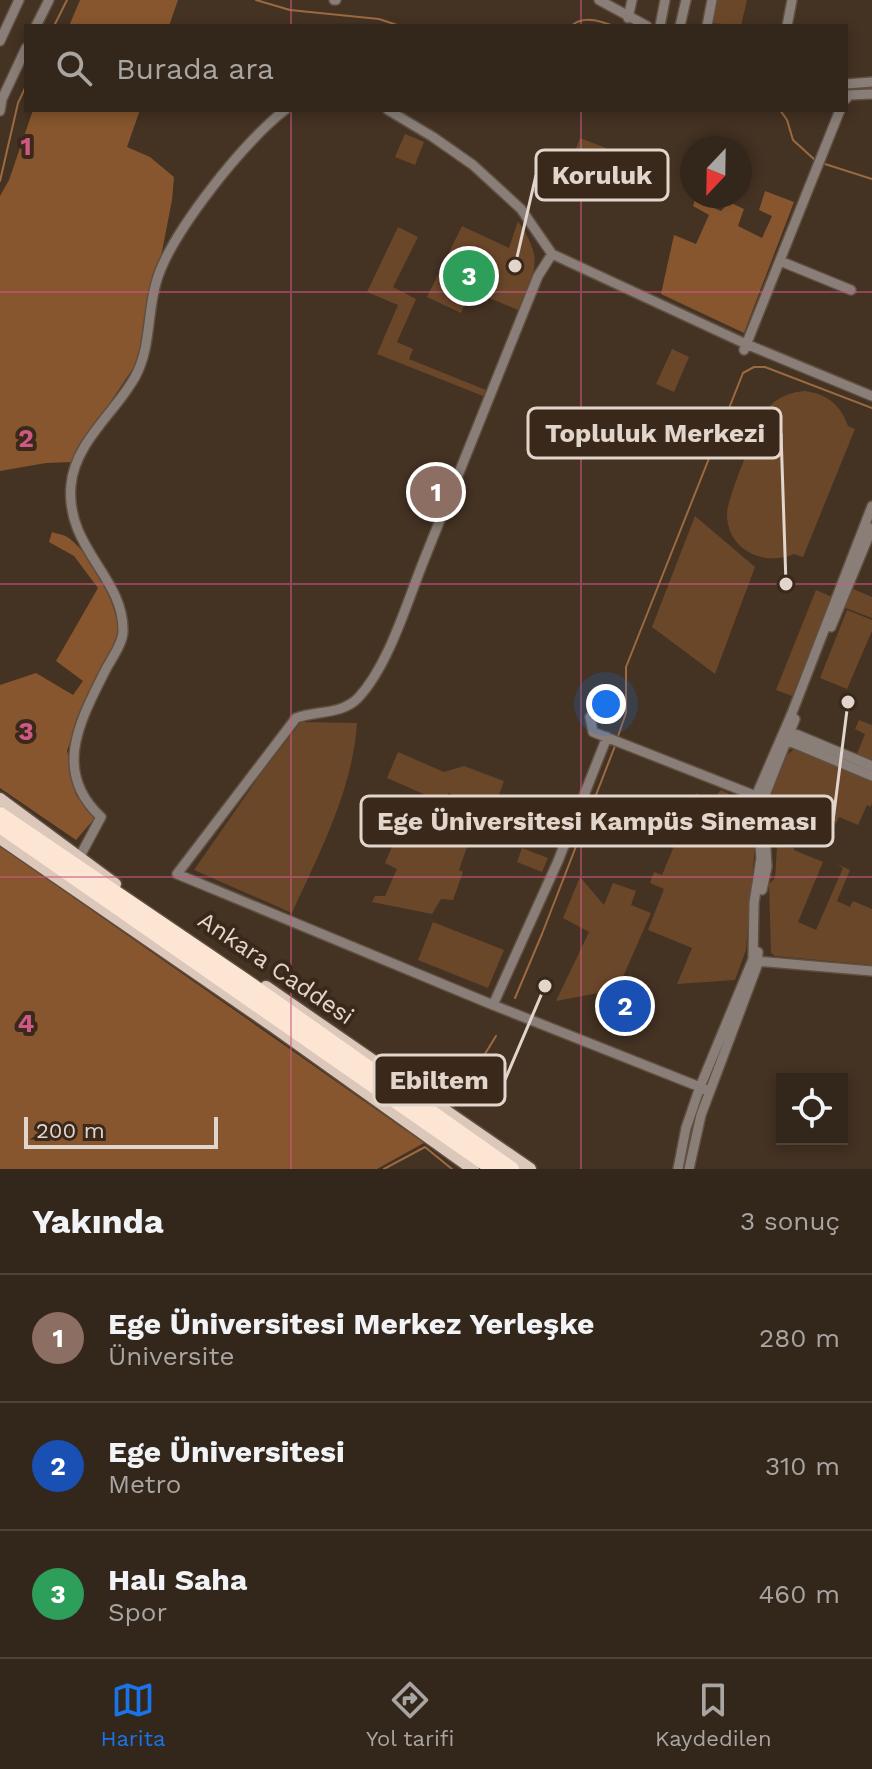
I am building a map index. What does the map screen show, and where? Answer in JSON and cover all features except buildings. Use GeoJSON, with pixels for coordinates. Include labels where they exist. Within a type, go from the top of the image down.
{"type":"FeatureCollection","features":[{"type":"Feature","properties":{"kind":"highway","name":"Ankara Caddesi"},"geometry":{"type":"LineString","coordinates":[[0,814],[246,981],[512,1169]]}},
{"type":"Feature","properties":{"kind":"highway"},"geometry":{"type":"LineString","coordinates":[[0,826],[493,1169]]}},
{"type":"Feature","properties":{"kind":"highway"},"geometry":{"type":"LineString","coordinates":[[0,836],[32,848]]}},
{"type":"Feature","properties":{"kind":"highway"},"geometry":{"type":"LineString","coordinates":[[246,981],[279,996]]}},
{"type":"Feature","properties":{"kind":"highway"},"geometry":{"type":"LineString","coordinates":[[230,986],[273,1026]]}},
{"type":"Feature","properties":{"kind":"main road","name":"Ankara Caddesi"},"geometry":{"type":"LineString","coordinates":[[0,799],[79,858],[530,1169]]}},
{"type":"Feature","properties":{"kind":"main road","name":"Ankara Caddesi"},"geometry":{"type":"LineString","coordinates":[[0,836],[473,1169]]}},
{"type":"Feature","properties":{"kind":"street"},"geometry":{"type":"LineString","coordinates":[[1,37],[19,0]]}},
{"type":"Feature","properties":{"kind":"street"},"geometry":{"type":"LineString","coordinates":[[37,24],[49,0]]}},
{"type":"Feature","properties":{"kind":"street"},"geometry":{"type":"LineString","coordinates":[[599,0],[642,24]]}},
{"type":"Feature","properties":{"kind":"street"},"geometry":{"type":"LineString","coordinates":[[628,18],[632,0]]}},
{"type":"Feature","properties":{"kind":"street"},"geometry":{"type":"LineString","coordinates":[[660,24],[665,0]]}},
{"type":"Feature","properties":{"kind":"street"},"geometry":{"type":"LineString","coordinates":[[680,24],[686,0]]}},
{"type":"Feature","properties":{"kind":"street"},"geometry":{"type":"LineString","coordinates":[[707,24],[712,0]]}},
{"type":"Feature","properties":{"kind":"street"},"geometry":{"type":"LineString","coordinates":[[787,24],[792,0]]}},
{"type":"Feature","properties":{"kind":"street"},"geometry":{"type":"LineString","coordinates":[[0,111],[2,99],[24,52]]}},
{"type":"Feature","properties":{"kind":"street"},"geometry":{"type":"LineString","coordinates":[[848,84],[872,82]]}},
{"type":"Feature","properties":{"kind":"street"},"geometry":{"type":"LineString","coordinates":[[848,96],[872,94]]}},
{"type":"Feature","properties":{"kind":"street"},"geometry":{"type":"LineString","coordinates":[[79,858],[101,817],[79,790],[72,751],[123,634],[121,612],[115,595],[74,525],[71,485],[79,458],[90,437],[135,378],[144,356],[156,283],[163,263],[215,183],[256,136],[283,112]]}},
{"type":"Feature","properties":{"kind":"street"},"geometry":{"type":"LineString","coordinates":[[391,112],[473,165],[521,209],[552,254],[745,347],[872,396]]}},
{"type":"Feature","properties":{"kind":"street"},"geometry":{"type":"LineString","coordinates":[[745,347],[839,112]]}},
{"type":"Feature","properties":{"kind":"street"},"geometry":{"type":"LineString","coordinates":[[552,254],[538,276],[401,617],[371,680],[356,699],[339,711],[313,712],[296,718],[177,874],[705,1089]]}},
{"type":"Feature","properties":{"kind":"street"},"geometry":{"type":"LineString","coordinates":[[780,261],[851,290]]}},
{"type":"Feature","properties":{"kind":"street"},"geometry":{"type":"LineString","coordinates":[[678,1169],[686,1128],[705,1089],[756,959],[754,903],[761,858],[759,797],[786,735],[872,506]]}},
{"type":"Feature","properties":{"kind":"street"},"geometry":{"type":"LineString","coordinates":[[840,594],[872,528]]}},
{"type":"Feature","properties":{"kind":"street"},"geometry":{"type":"LineString","coordinates":[[590,717],[593,732],[759,797]]}},
{"type":"Feature","properties":{"kind":"street"},"geometry":{"type":"LineString","coordinates":[[786,735],[872,766]]}},
{"type":"Feature","properties":{"kind":"street"},"geometry":{"type":"LineString","coordinates":[[786,735],[872,776]]}},
{"type":"Feature","properties":{"kind":"street"},"geometry":{"type":"LineString","coordinates":[[493,1005],[558,861],[607,737]]}},
{"type":"Feature","properties":{"kind":"street"},"geometry":{"type":"LineString","coordinates":[[756,959],[872,971]]}},
{"type":"Feature","properties":{"kind":"street"},"geometry":{"type":"LineString","coordinates":[[689,1169],[705,1089]]}},
{"type":"Feature","properties":{"kind":"shaded area"},"geometry":{"type":"Polygon","coordinates":[[[80,0],[178,0],[170,24],[70,24],[80,0]]]}},
{"type":"Feature","properties":{"kind":"shaded area"},"geometry":{"type":"Polygon","coordinates":[[[717,0],[747,0],[741,24],[711,23],[717,0]]]}},
{"type":"Feature","properties":{"kind":"shaded area"},"geometry":{"type":"Polygon","coordinates":[[[32,112],[139,112],[127,147],[150,157],[174,177],[142,355],[85,440],[74,462],[0,471],[0,196],[9,180],[32,112]]]}},
{"type":"Feature","properties":{"kind":"shaded area"},"geometry":{"type":"Polygon","coordinates":[[[405,134],[424,142],[415,165],[395,157],[405,134]]]}},
{"type":"Feature","properties":{"kind":"shaded area"},"geometry":{"type":"Polygon","coordinates":[[[580,138],[606,148],[600,164],[574,154],[580,138]]]}},
{"type":"Feature","properties":{"kind":"shaded area"},"geometry":{"type":"Polygon","coordinates":[[[765,191],[794,202],[744,333],[661,294],[674,235],[696,244],[709,215],[697,208],[721,211],[724,208],[742,208],[738,226],[762,238],[772,216],[759,210],[765,191]]]}},
{"type":"Feature","properties":{"kind":"shaded area"},"geometry":{"type":"Polygon","coordinates":[[[518,221],[532,246],[534,265],[518,310],[487,297],[498,268],[457,251],[444,281],[469,293],[461,313],[427,297],[462,226],[509,248],[518,221]]]}},
{"type":"Feature","properties":{"kind":"shaded area"},"geometry":{"type":"Polygon","coordinates":[[[398,227],[418,237],[393,287],[416,299],[397,342],[413,349],[409,359],[486,390],[483,396],[377,354],[398,305],[367,292],[398,227]]]}},
{"type":"Feature","properties":{"kind":"shaded area"},"geometry":{"type":"Polygon","coordinates":[[[456,258],[492,273],[483,294],[447,280],[456,258]]]}},
{"type":"Feature","properties":{"kind":"shaded area"},"geometry":{"type":"Polygon","coordinates":[[[672,349],[689,357],[674,392],[656,384],[672,349]]]}},
{"type":"Feature","properties":{"kind":"shaded area"},"geometry":{"type":"Polygon","coordinates":[[[805,391],[832,402],[848,426],[855,429],[803,557],[794,554],[760,557],[740,546],[733,537],[729,527],[728,505],[766,412],[782,397],[805,391]]]}},
{"type":"Feature","properties":{"kind":"shaded area"},"geometry":{"type":"Polygon","coordinates":[[[695,516],[755,567],[715,674],[652,627],[695,516]]]}},
{"type":"Feature","properties":{"kind":"shaded area"},"geometry":{"type":"Polygon","coordinates":[[[52,532],[70,539],[87,557],[102,582],[119,632],[67,750],[76,795],[95,818],[76,840],[0,788],[0,685],[36,673],[73,695],[83,681],[56,661],[98,588],[74,556],[49,542],[52,532]]]}},
{"type":"Feature","properties":{"kind":"shaded area"},"geometry":{"type":"Polygon","coordinates":[[[851,588],[872,597],[872,618],[843,607],[851,588]]]}},
{"type":"Feature","properties":{"kind":"shaded area"},"geometry":{"type":"Polygon","coordinates":[[[816,590],[832,597],[792,696],[776,690],[816,590]]]}},
{"type":"Feature","properties":{"kind":"shaded area"},"geometry":{"type":"Polygon","coordinates":[[[847,610],[872,620],[872,631],[847,689],[820,678],[847,610]]]}},
{"type":"Feature","properties":{"kind":"shaded area"},"geometry":{"type":"Polygon","coordinates":[[[859,720],[872,725],[872,761],[857,754],[865,734],[855,729],[859,720]]]}},
{"type":"Feature","properties":{"kind":"shaded area"},"geometry":{"type":"Polygon","coordinates":[[[301,722],[357,723],[342,797],[292,913],[194,870],[301,722]]]}},
{"type":"Feature","properties":{"kind":"shaded area"},"geometry":{"type":"Polygon","coordinates":[[[795,748],[872,780],[871,807],[867,805],[858,825],[839,817],[832,831],[779,808],[771,795],[787,755],[795,748]]]}},
{"type":"Feature","properties":{"kind":"shaded area"},"geometry":{"type":"Polygon","coordinates":[[[398,752],[444,772],[464,766],[504,781],[494,809],[448,793],[433,835],[467,847],[459,870],[463,872],[453,900],[441,899],[432,914],[372,902],[375,896],[385,896],[397,869],[385,863],[401,826],[420,834],[435,799],[387,778],[398,752]]]}},
{"type":"Feature","properties":{"kind":"shaded area"},"geometry":{"type":"Polygon","coordinates":[[[721,790],[743,801],[751,817],[755,844],[746,950],[735,980],[677,984],[692,948],[648,930],[664,889],[650,883],[654,872],[662,875],[696,793],[709,804],[721,790]]]}},
{"type":"Feature","properties":{"kind":"shaded area"},"geometry":{"type":"Polygon","coordinates":[[[0,846],[424,1143],[377,1169],[0,1169],[0,846]]]}},
{"type":"Feature","properties":{"kind":"shaded area"},"geometry":{"type":"Polygon","coordinates":[[[777,847],[794,848],[823,862],[798,922],[816,930],[843,868],[837,864],[850,870],[837,901],[850,907],[853,901],[872,909],[872,965],[775,956],[771,953],[769,884],[775,878],[777,847]]]}},
{"type":"Feature","properties":{"kind":"shaded area"},"geometry":{"type":"Polygon","coordinates":[[[522,848],[548,858],[542,872],[517,862],[522,848]]]}},
{"type":"Feature","properties":{"kind":"shaded area"},"geometry":{"type":"Polygon","coordinates":[[[580,877],[604,905],[613,883],[636,891],[631,905],[651,913],[622,979],[614,990],[556,1001],[589,932],[563,918],[580,877]]]}},
{"type":"Feature","properties":{"kind":"shaded area"},"geometry":{"type":"Polygon","coordinates":[[[433,922],[504,950],[488,988],[418,960],[433,922]]]}},
{"type":"Feature","properties":{"kind":"waterway"},"geometry":{"type":"LineString","coordinates":[[55,24],[67,0]]}},
{"type":"Feature","properties":{"kind":"waterway"},"geometry":{"type":"LineString","coordinates":[[256,0],[290,10],[379,19],[394,24]]}},
{"type":"Feature","properties":{"kind":"waterway"},"geometry":{"type":"LineString","coordinates":[[574,24],[587,20],[608,24]]}},
{"type":"Feature","properties":{"kind":"waterway"},"geometry":{"type":"LineString","coordinates":[[0,181],[18,103],[24,90]]}},
{"type":"Feature","properties":{"kind":"waterway"},"geometry":{"type":"LineString","coordinates":[[781,112],[793,140],[815,160]]}},
{"type":"Feature","properties":{"kind":"waterway"},"geometry":{"type":"LineString","coordinates":[[825,164],[872,179]]}},
{"type":"Feature","properties":{"kind":"waterway"},"geometry":{"type":"LineString","coordinates":[[618,736],[626,713],[626,667],[743,373],[754,367],[765,367],[872,408]]}},
{"type":"Feature","properties":{"kind":"waterway"},"geometry":{"type":"LineString","coordinates":[[515,998],[615,746]]}},
{"type":"Feature","properties":{"kind":"waterway"},"geometry":{"type":"LineString","coordinates":[[453,1106],[496,1036]]}},
{"type":"Feature","properties":{"kind":"waterway"},"geometry":{"type":"LineString","coordinates":[[384,1169],[425,1147],[452,1169]]}},
{"type":"Feature","properties":{"kind":"place","name":"Koruluk"},"geometry":{"type":"Point","coordinates":[515,266]}},
{"type":"Feature","properties":{"kind":"place","name":"Halı Saha"},"geometry":{"type":"Point","coordinates":[469,276]}},
{"type":"Feature","properties":{"kind":"place","name":"Ege Üniversitesi Merkez Yerleşke"},"geometry":{"type":"Point","coordinates":[436,492]}},
{"type":"Feature","properties":{"kind":"place","name":"Topluluk Merkezi"},"geometry":{"type":"Point","coordinates":[786,584]}},
{"type":"Feature","properties":{"kind":"place","name":"Ege Üniversitesi Kampüs Sineması"},"geometry":{"type":"Point","coordinates":[848,702]}},
{"type":"Feature","properties":{"kind":"place","name":"Ebiltem"},"geometry":{"type":"Point","coordinates":[545,986]}},
{"type":"Feature","properties":{"kind":"place","name":"Ege Üniversitesi"},"geometry":{"type":"Point","coordinates":[625,1006]}}]}
